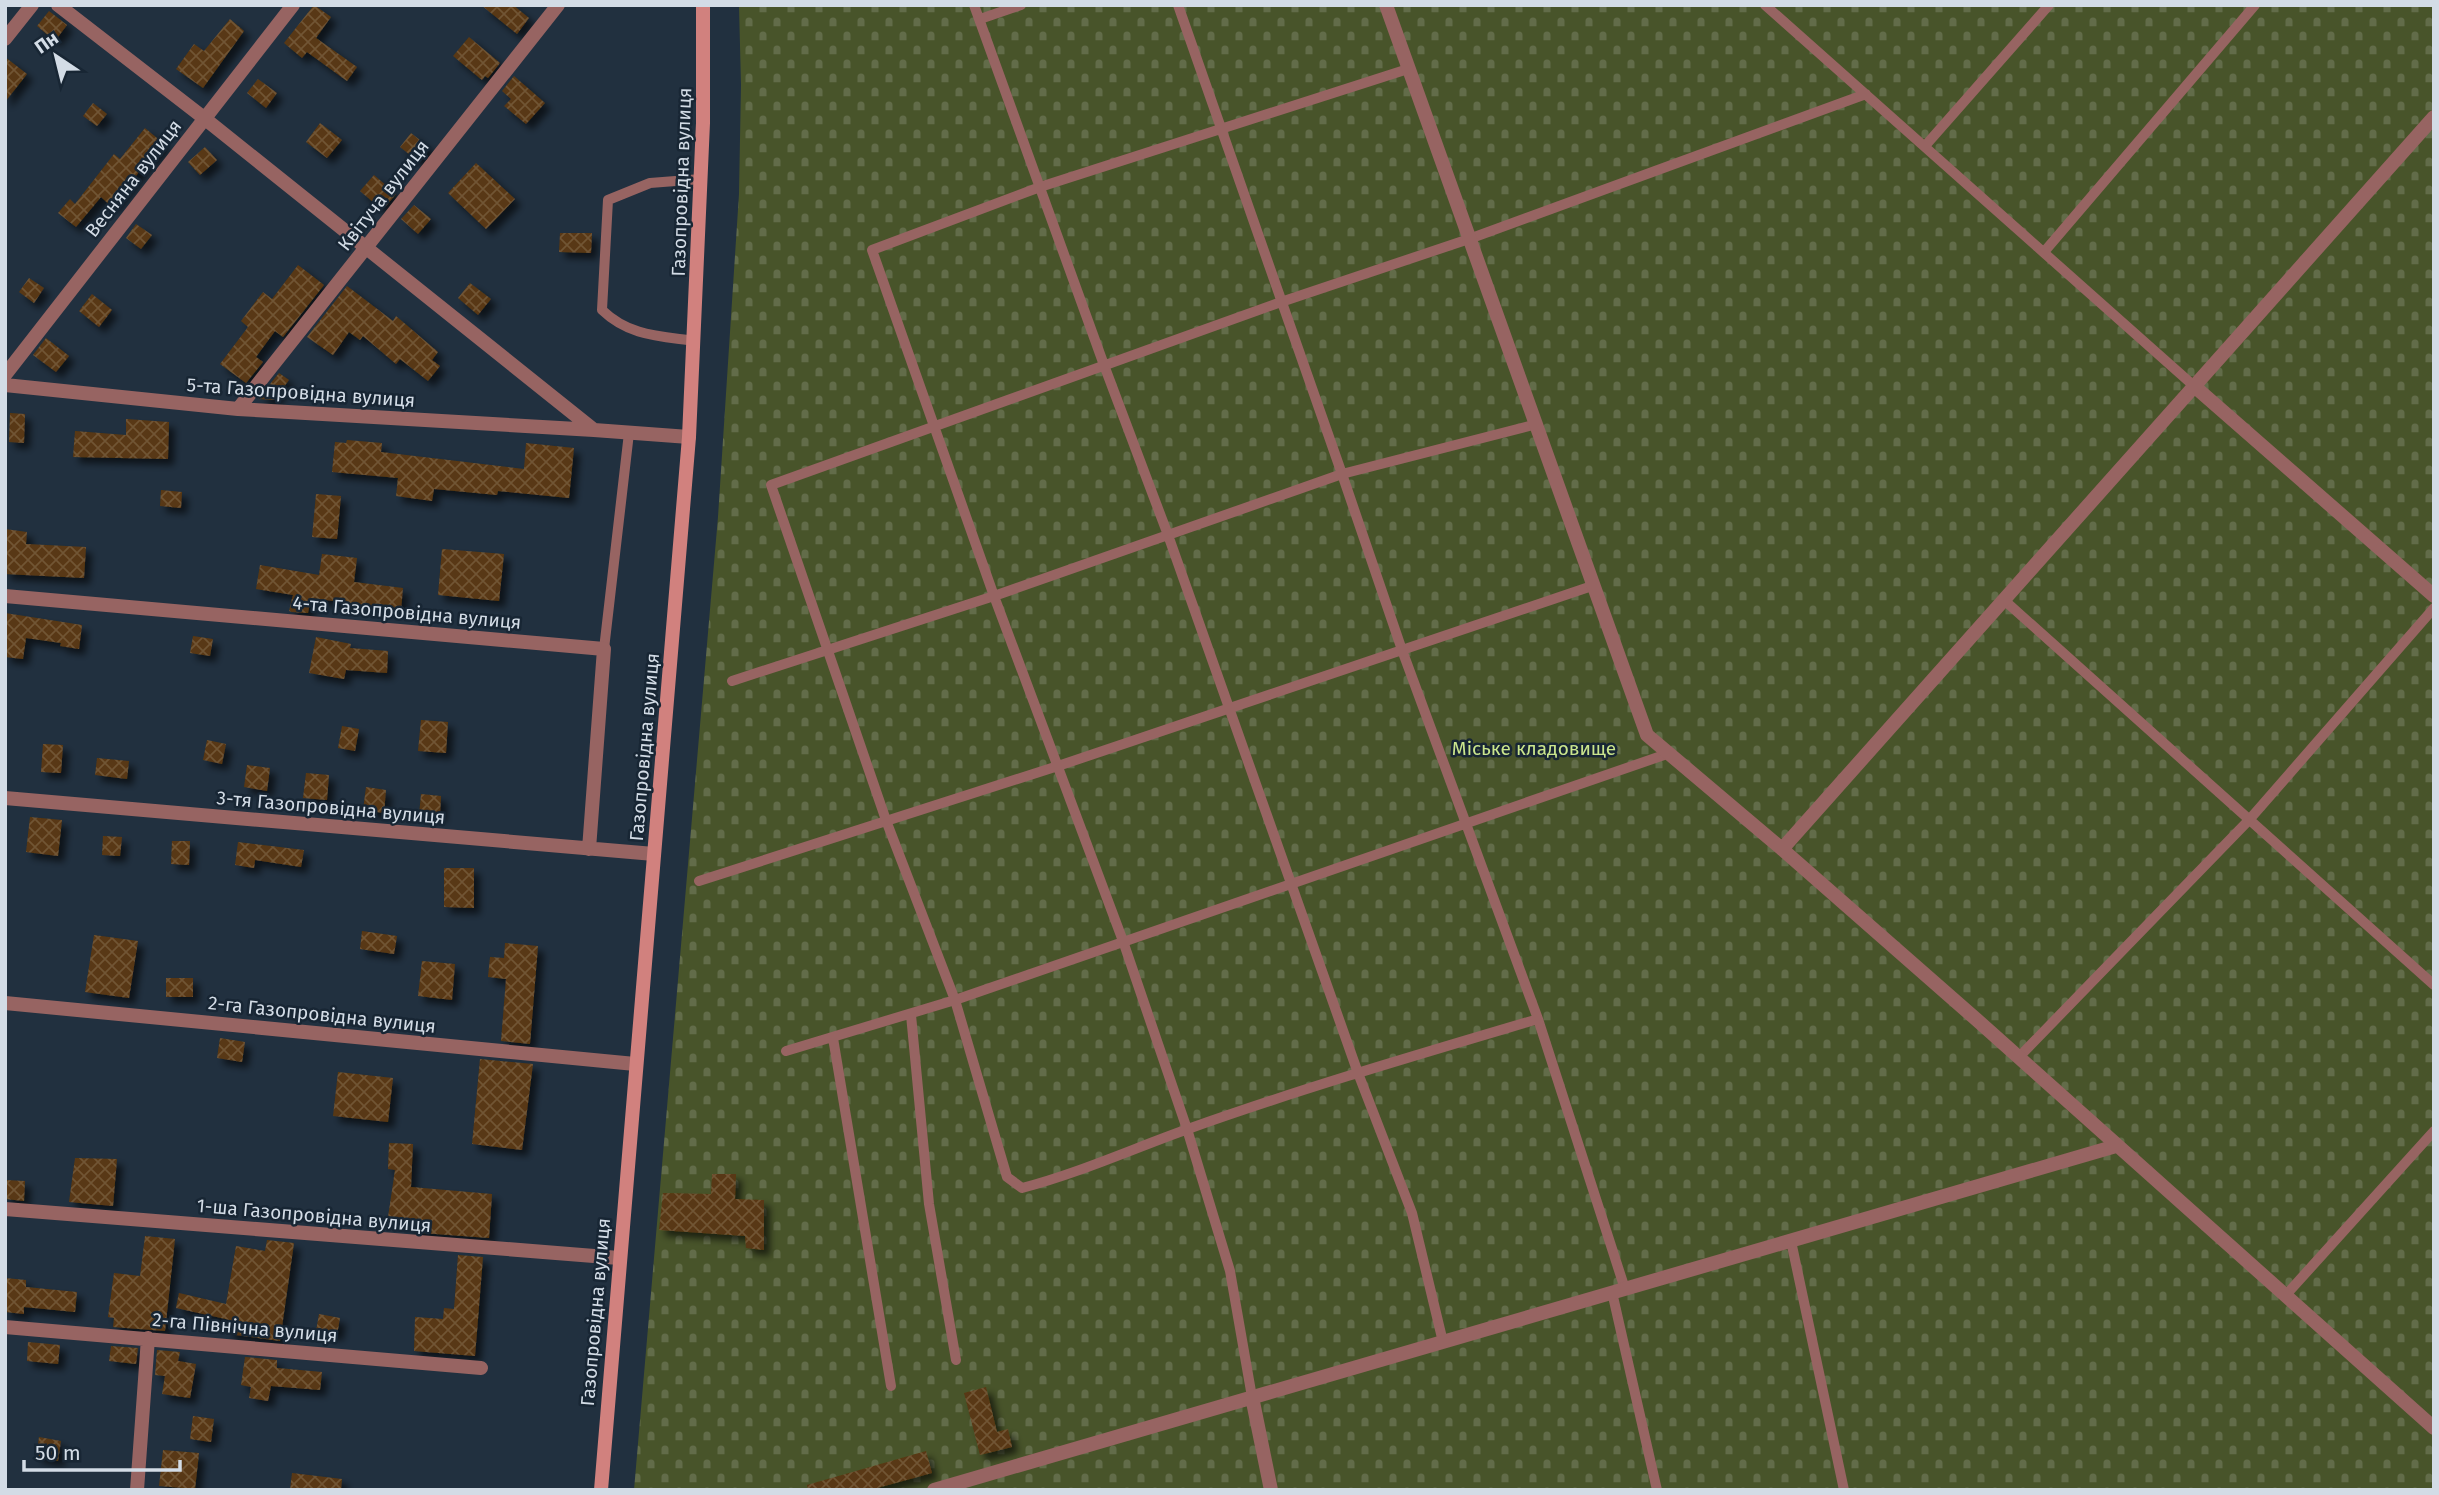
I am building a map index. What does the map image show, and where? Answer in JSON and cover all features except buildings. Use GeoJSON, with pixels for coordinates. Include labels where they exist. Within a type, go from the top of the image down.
{"type":"FeatureCollection","features":[{"type":"Feature","properties":{"kind":"main road","name":"Газопровідна вулиця"},"geometry":{"type":"LineString","coordinates":[[600,1490],[689,437],[701,179],[703,5]]}},
{"type":"Feature","properties":{"kind":"street"},"geometry":{"type":"LineString","coordinates":[[5,39],[32,5]]}},
{"type":"Feature","properties":{"kind":"street"},"geometry":{"type":"LineString","coordinates":[[58,5],[204,118],[594,430]]}},
{"type":"Feature","properties":{"kind":"street","name":"Весняна вулиця"},"geometry":{"type":"LineString","coordinates":[[5,375],[293,5]]}},
{"type":"Feature","properties":{"kind":"street","name":"Квітуча вулиця"},"geometry":{"type":"LineString","coordinates":[[238,409],[558,5]]}},
{"type":"Feature","properties":{"kind":"street"},"geometry":{"type":"LineString","coordinates":[[1386,5],[1647,735],[1782,849],[2019,1057],[2434,1428]]}},
{"type":"Feature","properties":{"kind":"street"},"geometry":{"type":"LineString","coordinates":[[1782,849],[2194,386],[2431,127]]}},
{"type":"Feature","properties":{"kind":"street","name":"5-та Газопровідна вулиця"},"geometry":{"type":"LineString","coordinates":[[5,385],[238,409],[689,437]]}},
{"type":"Feature","properties":{"kind":"street"},"geometry":{"type":"LineString","coordinates":[[2194,386],[2434,596]]}},
{"type":"Feature","properties":{"kind":"street","name":"4-та Газопровідна вулиця"},"geometry":{"type":"LineString","coordinates":[[5,596],[604,649]]}},
{"type":"Feature","properties":{"kind":"street"},"geometry":{"type":"LineString","coordinates":[[589,849],[604,649]]}},
{"type":"Feature","properties":{"kind":"street","name":"3-тя Газопровідна вулиця"},"geometry":{"type":"LineString","coordinates":[[5,798],[654,854]]}},
{"type":"Feature","properties":{"kind":"street","name":"2-га Газопровідна вулиця"},"geometry":{"type":"LineString","coordinates":[[5,1003],[635,1064]]}},
{"type":"Feature","properties":{"kind":"street"},"geometry":{"type":"LineString","coordinates":[[934,1490],[2116,1146]]}},
{"type":"Feature","properties":{"kind":"street","name":"1-ша Газопровідна вулиця"},"geometry":{"type":"LineString","coordinates":[[5,1209],[619,1258]]}},
{"type":"Feature","properties":{"kind":"street","name":"2-га Північна вулиця"},"geometry":{"type":"LineString","coordinates":[[5,1327],[481,1368]]}},
{"type":"Feature","properties":{"kind":"street"},"geometry":{"type":"LineString","coordinates":[[136,1490],[148,1338]]}},
{"type":"Feature","properties":{"kind":"street"},"geometry":{"type":"LineString","coordinates":[[1252,1397],[1271,1490]]}},
{"type":"Feature","properties":{"kind":"lane"},"geometry":{"type":"LineString","coordinates":[[974,5],[1167,534],[1358,1073],[1412,1213],[1443,1342]]}},
{"type":"Feature","properties":{"kind":"lane"},"geometry":{"type":"LineString","coordinates":[[980,19],[1021,5]]}},
{"type":"Feature","properties":{"kind":"lane"},"geometry":{"type":"LineString","coordinates":[[1178,5],[1402,650],[1538,1019],[1619,1291],[1657,1490]]}},
{"type":"Feature","properties":{"kind":"lane"},"geometry":{"type":"LineString","coordinates":[[1765,5],[2194,386]]}},
{"type":"Feature","properties":{"kind":"lane"},"geometry":{"type":"LineString","coordinates":[[1925,146],[2049,5]]}},
{"type":"Feature","properties":{"kind":"lane"},"geometry":{"type":"LineString","coordinates":[[2044,251],[2255,5]]}},
{"type":"Feature","properties":{"kind":"lane"},"geometry":{"type":"LineString","coordinates":[[1252,1397],[1230,1271],[1187,1129],[1123,941],[994,596],[872,250],[1041,187],[1408,69]]}},
{"type":"Feature","properties":{"kind":"lane"},"geometry":{"type":"LineString","coordinates":[[1538,1019],[1358,1073],[1187,1129],[1056,1179],[1022,1188],[1014,1184],[1007,1177],[955,1000],[887,822],[771,485],[1281,302],[1469,239],[1866,94]]}},
{"type":"Feature","properties":{"kind":"lane"},"geometry":{"type":"LineString","coordinates":[[694,341],[639,333],[615,323],[602,310],[608,200],[650,183],[701,179]]}},
{"type":"Feature","properties":{"kind":"lane"},"geometry":{"type":"LineString","coordinates":[[732,681],[994,596],[1342,474],[1536,424]]}},
{"type":"Feature","properties":{"kind":"lane"},"geometry":{"type":"LineString","coordinates":[[604,649],[629,433]]}},
{"type":"Feature","properties":{"kind":"lane"},"geometry":{"type":"LineString","coordinates":[[699,881],[1058,766],[1592,586]]}},
{"type":"Feature","properties":{"kind":"lane"},"geometry":{"type":"LineString","coordinates":[[2004,600],[2434,985]]}},
{"type":"Feature","properties":{"kind":"lane"},"geometry":{"type":"LineString","coordinates":[[2019,1057],[2249,820],[2434,608]]}},
{"type":"Feature","properties":{"kind":"lane"},"geometry":{"type":"LineString","coordinates":[[786,1051],[911,1015],[1123,941],[1292,886],[1667,754]]}},
{"type":"Feature","properties":{"kind":"lane"},"geometry":{"type":"LineString","coordinates":[[911,1015],[929,1204],[956,1360]]}},
{"type":"Feature","properties":{"kind":"lane"},"geometry":{"type":"LineString","coordinates":[[833,1038],[891,1386]]}},
{"type":"Feature","properties":{"kind":"lane"},"geometry":{"type":"LineString","coordinates":[[2285,1296],[2434,1131]]}},
{"type":"Feature","properties":{"kind":"lane"},"geometry":{"type":"LineString","coordinates":[[1791,1241],[1844,1490]]}},
{"type":"Feature","properties":{"kind":"green space","name":"Міське кладовище"},"geometry":{"type":"Polygon","coordinates":[[[739,5],[2434,5],[2434,1490],[634,1490],[718,517],[739,194],[739,5]]]}}]}
